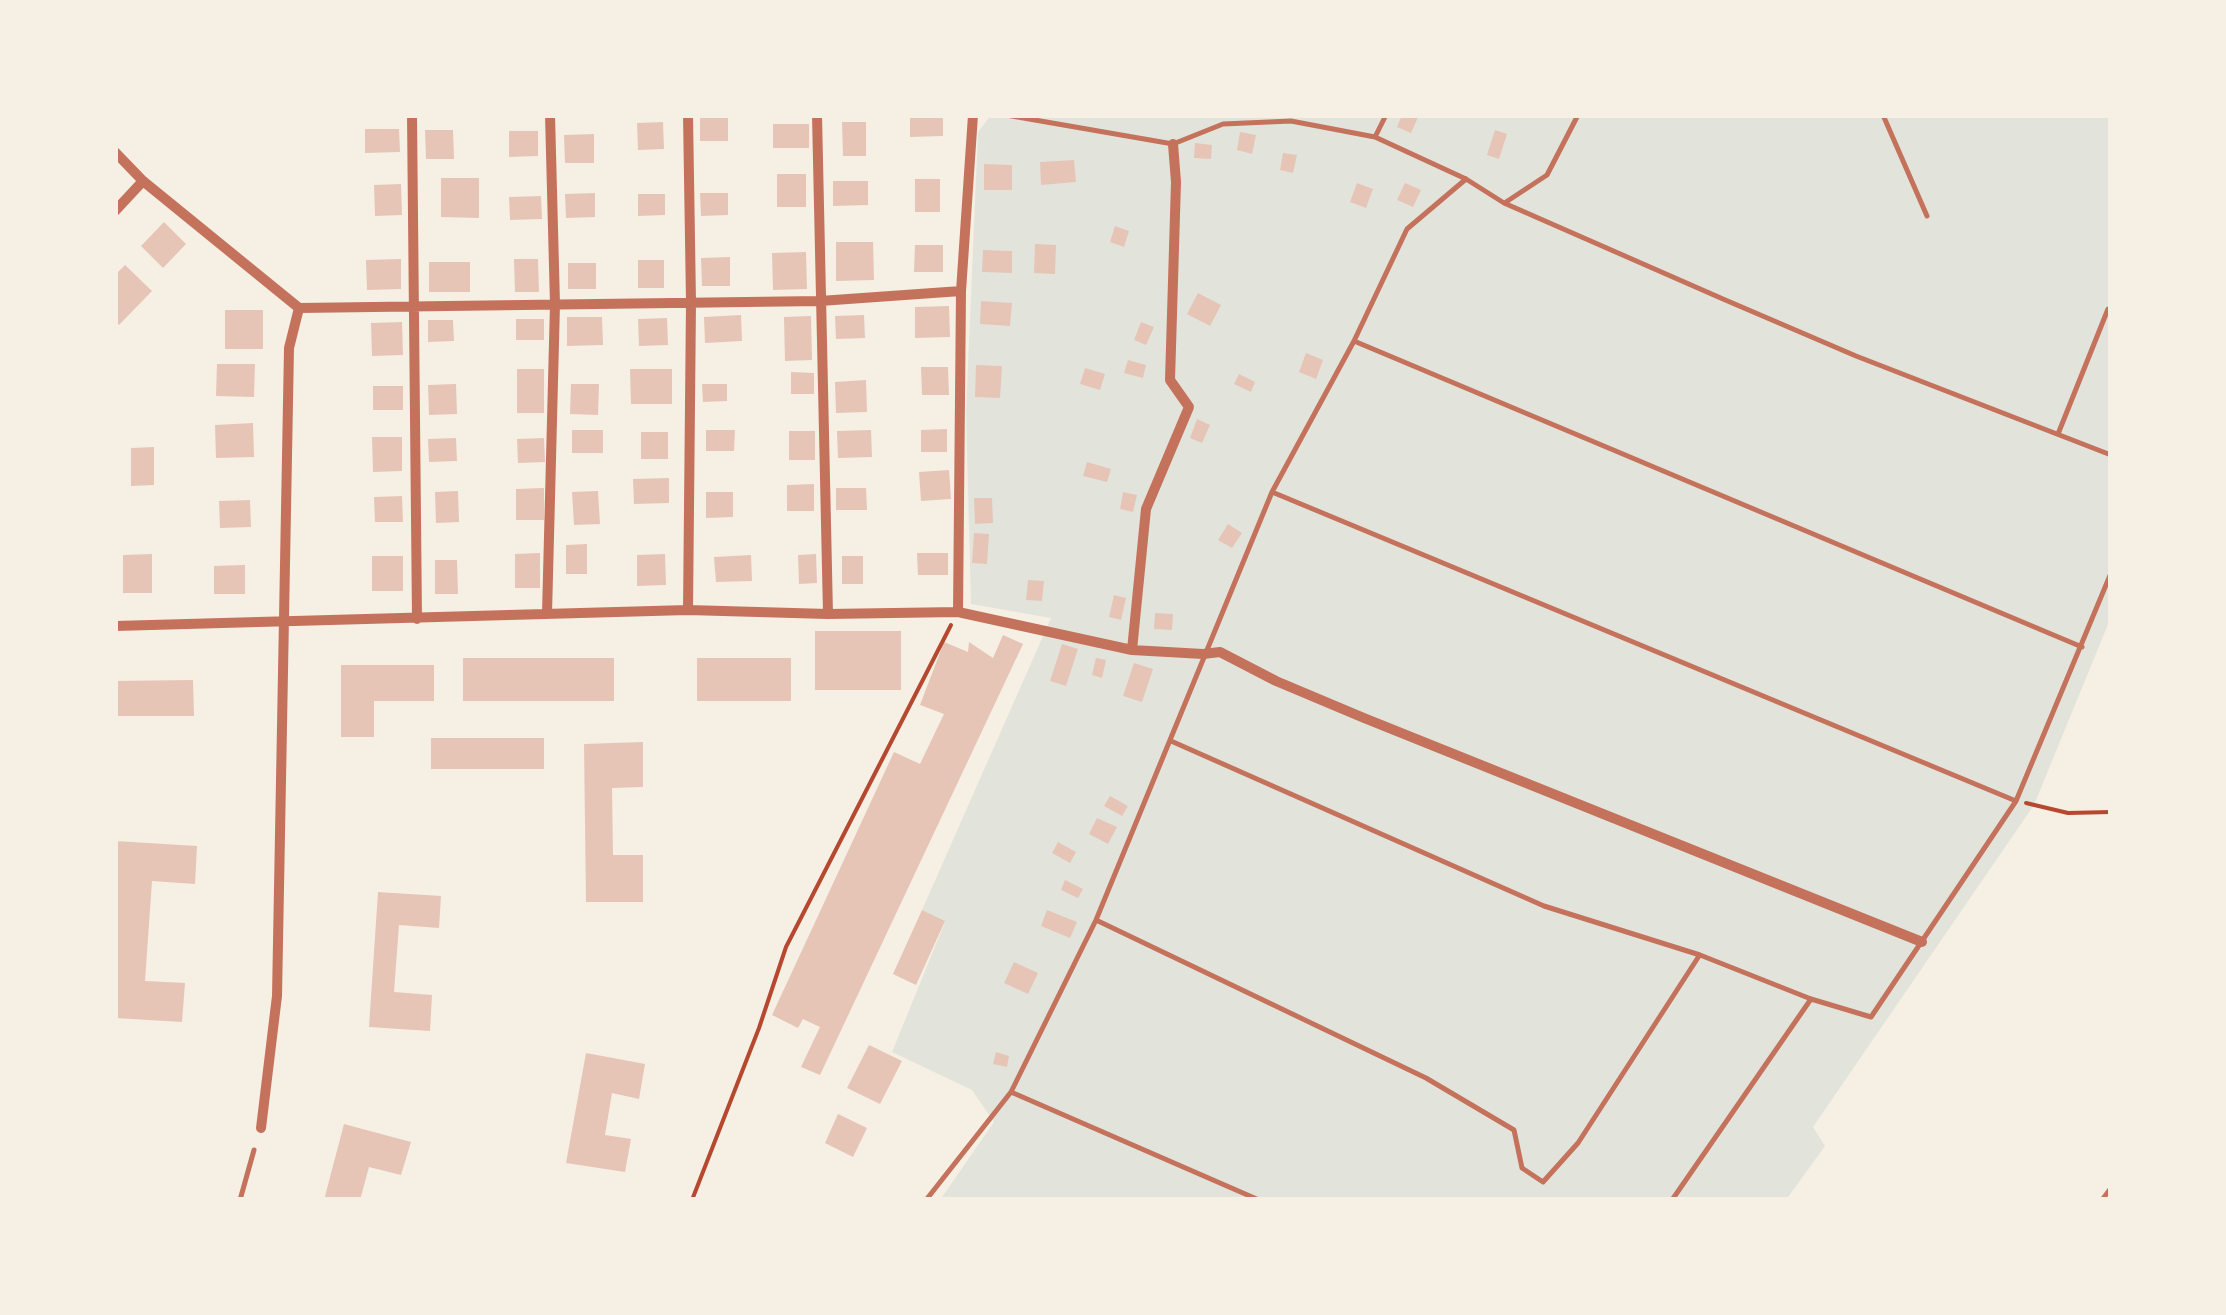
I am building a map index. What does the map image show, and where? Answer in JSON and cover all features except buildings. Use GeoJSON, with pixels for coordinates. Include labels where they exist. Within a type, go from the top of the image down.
{"type":"FeatureCollection","features":[{"type":"Feature","properties":{"kind":"street"},"geometry":{"type":"LineString","coordinates":[[412,115],[417,619]]}},
{"type":"Feature","properties":{"kind":"street"},"geometry":{"type":"LineString","coordinates":[[548,614],[555,304],[550,115]]}},
{"type":"Feature","properties":{"kind":"street"},"geometry":{"type":"LineString","coordinates":[[688,115],[692,302],[688,610]]}},
{"type":"Feature","properties":{"kind":"street"},"geometry":{"type":"LineString","coordinates":[[817,115],[828,614]]}},
{"type":"Feature","properties":{"kind":"street"},"geometry":{"type":"LineString","coordinates":[[958,612],[961,291],[973,115]]}},
{"type":"Feature","properties":{"kind":"street"},"geometry":{"type":"LineString","coordinates":[[1132,650],[1146,509],[1189,407],[1170,380],[1176,182],[1173,144]]}},
{"type":"Feature","properties":{"kind":"street"},"geometry":{"type":"LineString","coordinates":[[115,152],[299,308],[820,301],[961,291]]}},
{"type":"Feature","properties":{"kind":"street"},"geometry":{"type":"LineString","coordinates":[[115,211],[144,180]]}},
{"type":"Feature","properties":{"kind":"street"},"geometry":{"type":"LineString","coordinates":[[261,1128],[277,996],[289,348],[299,308]]}},
{"type":"Feature","properties":{"kind":"street"},"geometry":{"type":"LineString","coordinates":[[115,626],[688,610],[958,612],[1132,650],[1220,652],[1276,681],[1364,718],[1922,942]]}},
{"type":"Feature","properties":{"kind":"lane"},"geometry":{"type":"LineString","coordinates":[[1006,115],[1173,144],[1223,124],[1290,122],[1375,136],[1504,203],[1856,356],[2111,454]]}},
{"type":"Feature","properties":{"kind":"lane"},"geometry":{"type":"LineString","coordinates":[[1375,136],[1386,115]]}},
{"type":"Feature","properties":{"kind":"lane"},"geometry":{"type":"LineString","coordinates":[[1504,203],[1547,175],[1578,115]]}},
{"type":"Feature","properties":{"kind":"lane"},"geometry":{"type":"LineString","coordinates":[[1883,115],[1927,216]]}},
{"type":"Feature","properties":{"kind":"lane"},"geometry":{"type":"LineString","coordinates":[[926,1200],[1011,1092],[1096,920],[1272,492],[1354,342],[1406,229],[1466,180]]}},
{"type":"Feature","properties":{"kind":"lane"},"geometry":{"type":"LineString","coordinates":[[2058,434],[2108,309]]}},
{"type":"Feature","properties":{"kind":"lane"},"geometry":{"type":"LineString","coordinates":[[1354,342],[2082,646]]}},
{"type":"Feature","properties":{"kind":"lane"},"geometry":{"type":"LineString","coordinates":[[1272,492],[2016,800]]}},
{"type":"Feature","properties":{"kind":"lane"},"geometry":{"type":"LineString","coordinates":[[1172,741],[1544,906],[1700,955],[1871,1017],[2016,800],[2111,573]]}},
{"type":"Feature","properties":{"kind":"lane"},"geometry":{"type":"LineString","coordinates":[[1096,920],[1426,1078],[1514,1130],[1522,1168],[1542,1182],[1578,1143],[1700,955]]}},
{"type":"Feature","properties":{"kind":"lane"},"geometry":{"type":"LineString","coordinates":[[1672,1200],[1811,998]]}},
{"type":"Feature","properties":{"kind":"lane"},"geometry":{"type":"LineString","coordinates":[[1011,1092],[1259,1200]]}},
{"type":"Feature","properties":{"kind":"lane"},"geometry":{"type":"LineString","coordinates":[[240,1200],[254,1150]]}},
{"type":"Feature","properties":{"kind":"lane"},"geometry":{"type":"LineString","coordinates":[[2102,1200],[2111,1188]]}},
{"type":"Feature","properties":{"kind":"path"},"geometry":{"type":"LineString","coordinates":[[692,1200],[786,948],[958,612]]}},
{"type":"Feature","properties":{"kind":"path"},"geometry":{"type":"LineString","coordinates":[[2016,800],[2068,813],[2111,812]]}},
{"type":"Feature","properties":{"kind":"shaded area"},"geometry":{"type":"Polygon","coordinates":[[[991,115],[2111,115],[2111,617],[2034,805],[1813,1127],[1825,1146],[1786,1200],[940,1200],[994,1122],[972,1090],[892,1052],[945,922],[922,910],[1051,618],[971,604],[966,412],[978,132],[991,115]]]}}]}
